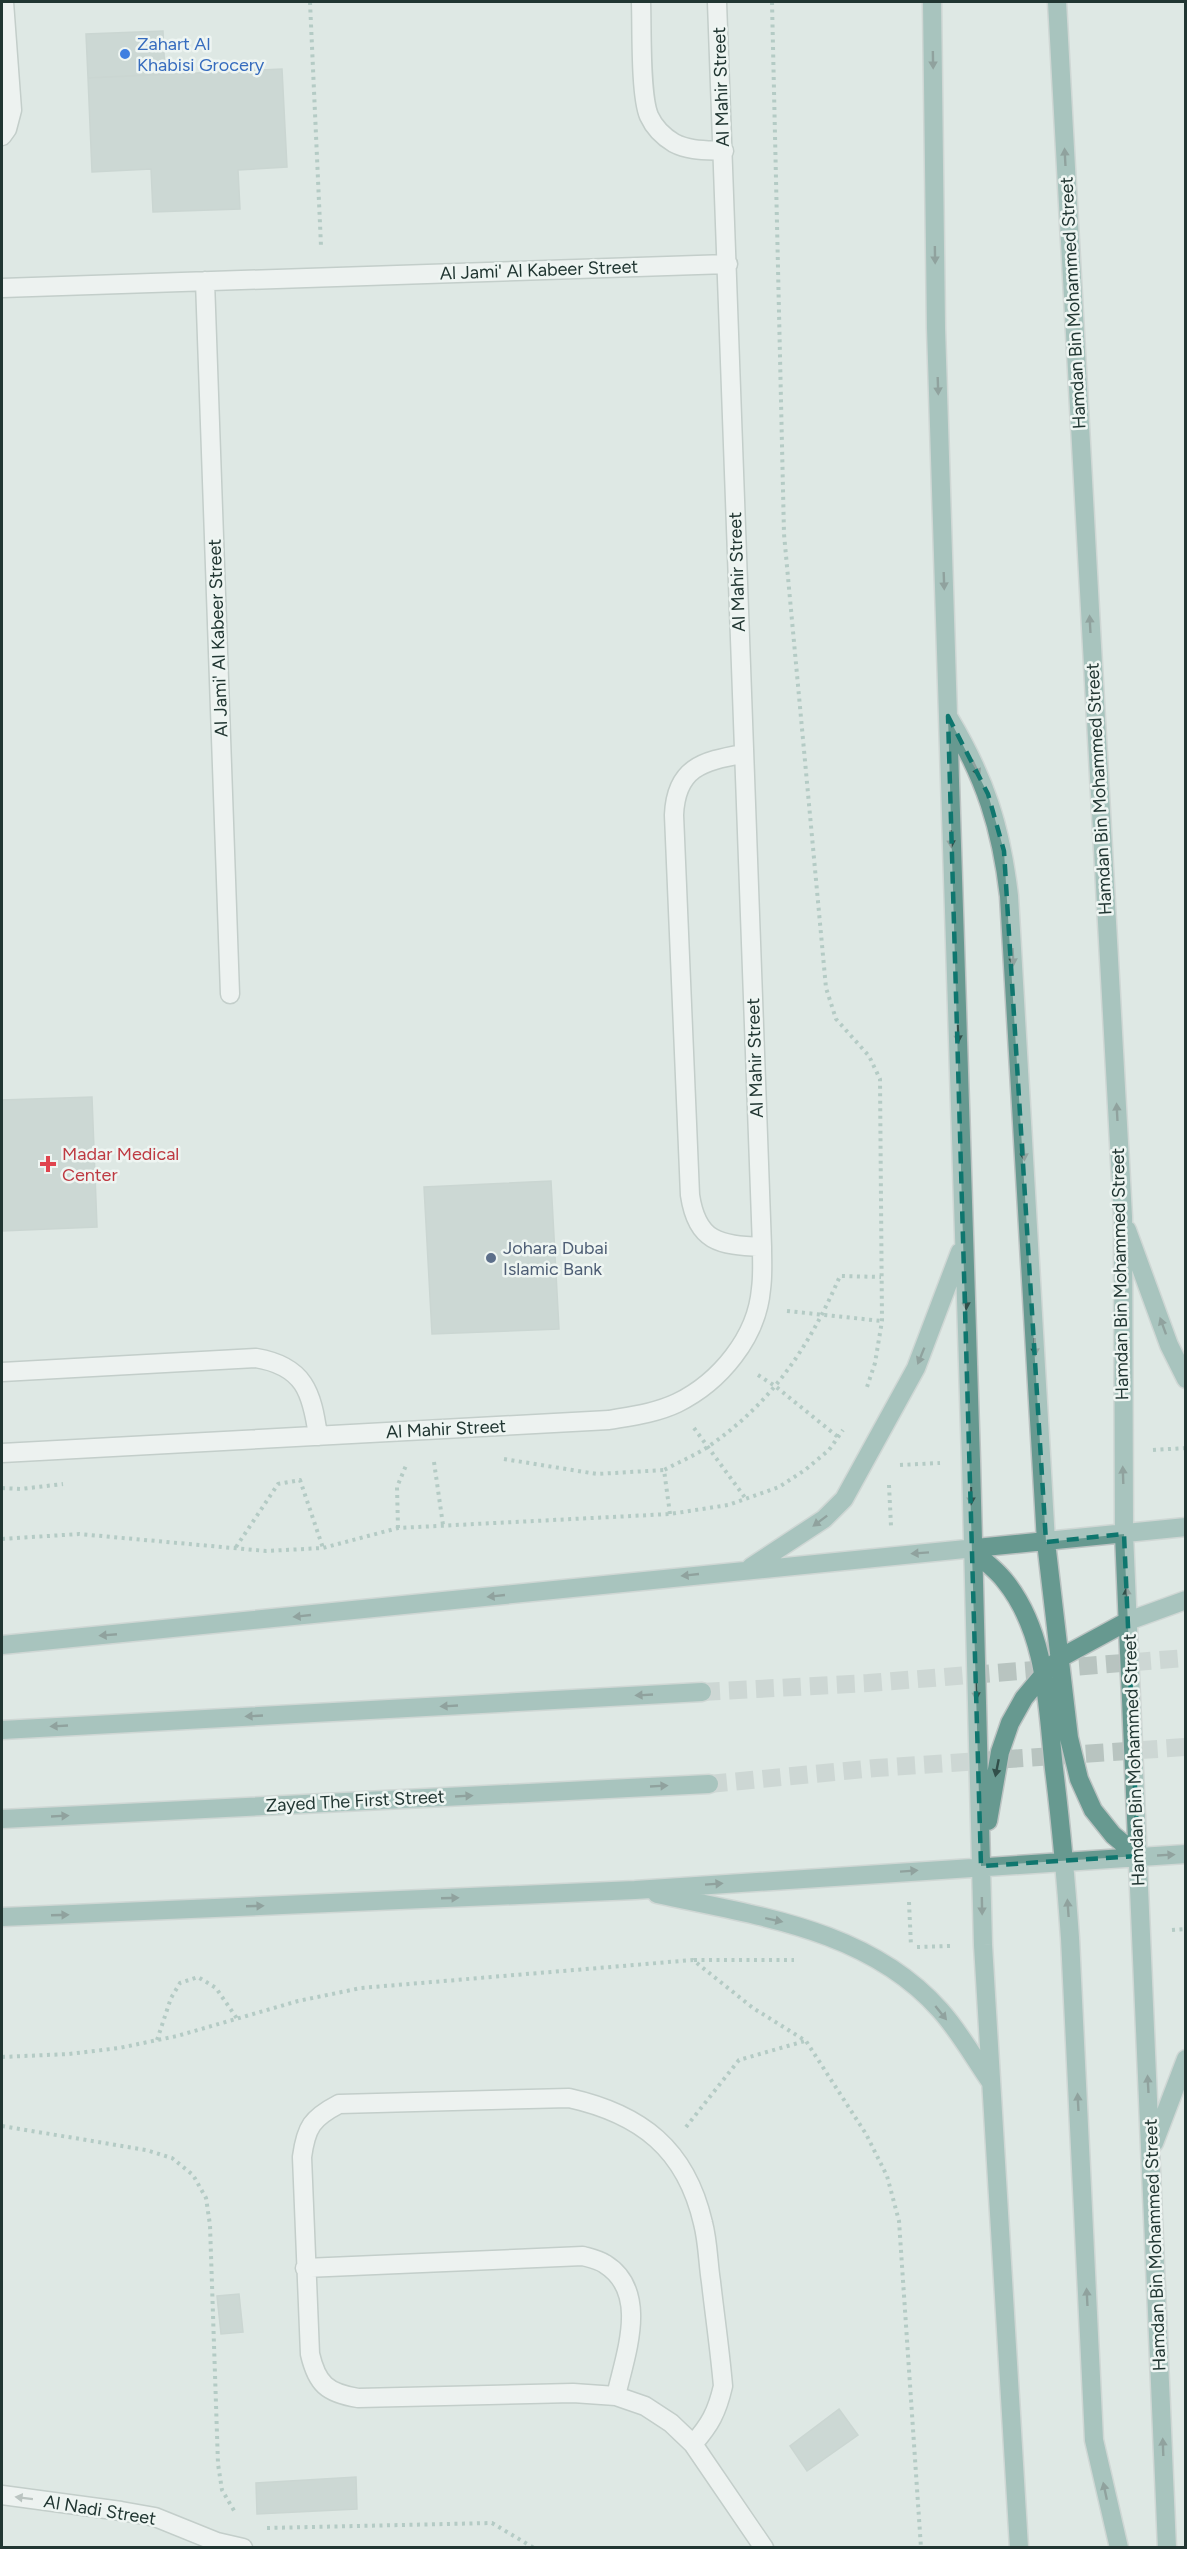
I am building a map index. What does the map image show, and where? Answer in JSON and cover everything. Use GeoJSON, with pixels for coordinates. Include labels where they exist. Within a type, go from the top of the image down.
{"type":"FeatureCollection","features":[{"type":"Feature","properties":{"kind":"main road"},"geometry":{"type":"LineString","coordinates":[[932,2],[936,328],[971,1461],[971,1550],[983,1945],[1019,2547]]}},
{"type":"Feature","properties":{"kind":"main road","name":"Hamdan Bin Mohammed Street"},"geometry":{"type":"LineString","coordinates":[[1057,2],[1123,1217],[1124,1534],[1167,2547]]}},
{"type":"Feature","properties":{"kind":"main road"},"geometry":{"type":"LineString","coordinates":[[948,716],[965,744],[988,794],[1004,851],[1046,1542],[1069,1738],[1079,1779],[1093,1810],[1113,1835],[1138,1856]]}},
{"type":"Feature","properties":{"kind":"main road"},"geometry":{"type":"LineString","coordinates":[[1123,1217],[1169,1344],[1185,1379]]}},
{"type":"Feature","properties":{"kind":"main road"},"geometry":{"type":"LineString","coordinates":[[748,1569],[824,1520],[844,1499],[916,1368],[964,1242]]}},
{"type":"Feature","properties":{"kind":"main road"},"geometry":{"type":"LineString","coordinates":[[2,1645],[1185,1527]]}},
{"type":"Feature","properties":{"kind":"main road"},"geometry":{"type":"LineString","coordinates":[[971,1550],[1005,1580],[1036,1641],[1044,1674],[1065,1861],[1094,2440],[1119,2547]]}},
{"type":"Feature","properties":{"kind":"main road"},"geometry":{"type":"LineString","coordinates":[[981,1866],[1000,1752],[1010,1723],[1024,1698],[1060,1658],[1128,1622],[1185,1600]]}},
{"type":"Feature","properties":{"kind":"main road"},"geometry":{"type":"LineString","coordinates":[[2,1730],[702,1692]]}},
{"type":"Feature","properties":{"kind":"main road","name":"Zayed The First Street"},"geometry":{"type":"LineString","coordinates":[[2,1819],[709,1784]]}},
{"type":"Feature","properties":{"kind":"main road"},"geometry":{"type":"LineString","coordinates":[[2,1917],[635,1890],[1185,1854]]}},
{"type":"Feature","properties":{"kind":"main road"},"geometry":{"type":"LineString","coordinates":[[635,1890],[784,1922],[835,1938],[880,1960],[909,1981],[940,2010],[991,2081]]}},
{"type":"Feature","properties":{"kind":"main road"},"geometry":{"type":"LineString","coordinates":[[1151,2151],[1185,2059]]}},
{"type":"Feature","properties":{"kind":"street"},"geometry":{"type":"LineString","coordinates":[[2,136],[7,129],[12,110],[4,2]]}},
{"type":"Feature","properties":{"kind":"street"},"geometry":{"type":"LineString","coordinates":[[641,2],[645,94],[649,116],[661,133],[675,144],[693,149],[724,152]]}},
{"type":"Feature","properties":{"kind":"street","name":"Al Mahir Street"},"geometry":{"type":"LineString","coordinates":[[2,1453],[609,1420],[640,1415],[676,1403],[707,1384],[732,1359],[752,1326],[762,1290],[762,1247],[717,2]]}},
{"type":"Feature","properties":{"kind":"street","name":"Al Jami' Al Kabeer Street"},"geometry":{"type":"LineString","coordinates":[[2,288],[728,264]]}},
{"type":"Feature","properties":{"kind":"street","name":"Al Jami' Al Kabeer Street"},"geometry":{"type":"LineString","coordinates":[[206,281],[230,994]]}},
{"type":"Feature","properties":{"kind":"street"},"geometry":{"type":"LineString","coordinates":[[743,754],[709,760],[695,767],[682,781],[675,798],[674,815],[690,1195],[693,1215],[702,1229],[716,1240],[731,1245],[762,1247]]}},
{"type":"Feature","properties":{"kind":"street"},"geometry":{"type":"LineString","coordinates":[[2,1372],[256,1358],[276,1361],[294,1372],[307,1388],[314,1408],[318,1436]]}},
{"type":"Feature","properties":{"kind":"street"},"geometry":{"type":"LineString","coordinates":[[693,2444],[705,2431],[718,2410],[723,2386],[704,2224],[694,2191],[668,2150],[655,2136],[630,2118],[601,2105],[569,2098],[339,2104],[318,2115],[305,2134],[302,2157],[310,2354],[314,2372],[324,2386],[340,2395],[358,2398],[573,2393],[616,2396],[645,2406],[663,2417],[693,2444],[764,2547]]}},
{"type":"Feature","properties":{"kind":"street"},"geometry":{"type":"LineString","coordinates":[[305,2268],[583,2256],[606,2265],[623,2282],[632,2306],[630,2331],[616,2396]]}},
{"type":"Feature","properties":{"kind":"street","name":"Al Nadi Street"},"geometry":{"type":"LineString","coordinates":[[2,2495],[155,2517],[195,2541],[243,2547]]}},
{"type":"Feature","properties":{"kind":"path"},"geometry":{"type":"LineString","coordinates":[[310,2],[323,277]]}},
{"type":"Feature","properties":{"kind":"path"},"geometry":{"type":"LineString","coordinates":[[502,1459],[597,1474],[664,1470],[709,1447],[752,1412],[776,1386],[806,1346],[840,1276],[881,1276]]}},
{"type":"Feature","properties":{"kind":"path"},"geometry":{"type":"LineString","coordinates":[[757,1308],[882,1322]]}},
{"type":"Feature","properties":{"kind":"path"},"geometry":{"type":"LineString","coordinates":[[732,1359],[776,1386],[838,1437]]}},
{"type":"Feature","properties":{"kind":"path"},"geometry":{"type":"LineString","coordinates":[[676,1403],[746,1499]]}},
{"type":"Feature","properties":{"kind":"path"},"geometry":{"type":"LineString","coordinates":[[425,1462],[446,1461]]}},
{"type":"Feature","properties":{"kind":"path"},"geometry":{"type":"LineString","coordinates":[[900,1465],[971,1461]]}},
{"type":"Feature","properties":{"kind":"path"},"geometry":{"type":"LineString","coordinates":[[434,1462],[442,1524]]}},
{"type":"Feature","properties":{"kind":"path"},"geometry":{"type":"LineString","coordinates":[[398,1528],[397,1487],[407,1463]]}},
{"type":"Feature","properties":{"kind":"path"},"geometry":{"type":"LineString","coordinates":[[395,1464],[416,1463]]}},
{"type":"Feature","properties":{"kind":"path"},"geometry":{"type":"LineString","coordinates":[[664,1470],[670,1514]]}},
{"type":"Feature","properties":{"kind":"path"},"geometry":{"type":"LineString","coordinates":[[888,1477],[893,1555]]}},
{"type":"Feature","properties":{"kind":"path"},"geometry":{"type":"LineString","coordinates":[[236,1548],[278,1484],[300,1480],[323,1548]]}},
{"type":"Feature","properties":{"kind":"path"},"geometry":{"type":"LineString","coordinates":[[2,1488],[21,1489],[66,1483]]}},
{"type":"Feature","properties":{"kind":"path"},"geometry":{"type":"LineString","coordinates":[[908,1872],[911,1947],[983,1945]]}},
{"type":"Feature","properties":{"kind":"path"},"geometry":{"type":"LineString","coordinates":[[693,1960],[753,2008],[806,2041],[866,2134],[887,2176],[899,2222],[921,2547]]}},
{"type":"Feature","properties":{"kind":"path"},"geometry":{"type":"LineString","coordinates":[[2,2056],[119,2048],[238,2019],[298,2001],[361,1988],[693,1960],[798,1960]]}},
{"type":"Feature","properties":{"kind":"path"},"geometry":{"type":"LineString","coordinates":[[157,2040],[171,1998],[180,1983],[198,1977],[216,1988],[238,2019]]}},
{"type":"Feature","properties":{"kind":"path"},"geometry":{"type":"LineString","coordinates":[[668,2150],[739,2060],[806,2041]]}},
{"type":"Feature","properties":{"kind":"path"},"geometry":{"type":"LineString","coordinates":[[2,2126],[146,2150],[172,2158],[193,2175],[206,2198],[210,2225],[218,2464],[222,2490],[235,2514],[243,2519]]}},
{"type":"Feature","properties":{"kind":"path"},"geometry":{"type":"LineString","coordinates":[[259,2528],[492,2523],[534,2547]]}},
{"type":"Feature","properties":{"kind":"highlighted area"},"geometry":{"type":"Polygon","coordinates":[[[948,716],[988,794],[1004,851],[1046,1542],[1124,1534],[1138,1856],[981,1866],[948,716]]]}},
{"type":"Feature","properties":{"kind":"building","name":"Zahart Al Khabisi Grocery"},"geometry":{"type":"Polygon","coordinates":[[[163,31],[165,74],[88,78],[86,34],[163,31]]]}},
{"type":"Feature","properties":{"kind":"building"},"geometry":{"type":"Polygon","coordinates":[[[282,69],[287,167],[238,170],[240,209],[153,212],[151,169],[92,172],[88,78],[282,69]]]}},
{"type":"Feature","properties":{"kind":"building","name":"Madar Medical Center"},"geometry":{"type":"Polygon","coordinates":[[[92,1097],[97,1227],[2,1231],[2,1100],[92,1097]]]}},
{"type":"Feature","properties":{"kind":"building","name":"Johara Dubai Islamic Bank"},"geometry":{"type":"Polygon","coordinates":[[[551,1181],[559,1329],[432,1334],[424,1187],[551,1181]]]}},
{"type":"Feature","properties":{"kind":"building"},"geometry":{"type":"Polygon","coordinates":[[[239,2294],[243,2332],[221,2334],[217,2296],[239,2294]]]}},
{"type":"Feature","properties":{"kind":"building"},"geometry":{"type":"Polygon","coordinates":[[[839,2409],[858,2435],[807,2471],[790,2446],[839,2409]]]}},
{"type":"Feature","properties":{"kind":"building"},"geometry":{"type":"Polygon","coordinates":[[[356,2477],[357,2509],[257,2514],[256,2483],[356,2477]]]}},
{"type":"Feature","properties":{"kind":"tunnel"},"geometry":{"type":"LineString","coordinates":[[702,1692],[868,1683],[1186,1658]]}},
{"type":"Feature","properties":{"kind":"tunnel"},"geometry":{"type":"LineString","coordinates":[[709,1784],[876,1768],[1186,1747]]}},
{"type":"Feature","properties":{"kind":"place","name":"Zahart Al Khabisi Grocery"},"geometry":{"type":"Point","coordinates":[125,54]}},
{"type":"Feature","properties":{"kind":"place","name":"Madar Medical Center"},"geometry":{"type":"Point","coordinates":[48,1164]}},
{"type":"Feature","properties":{"kind":"place","name":"Johara Dubai Islamic Bank"},"geometry":{"type":"Point","coordinates":[491,1258]}}]}
